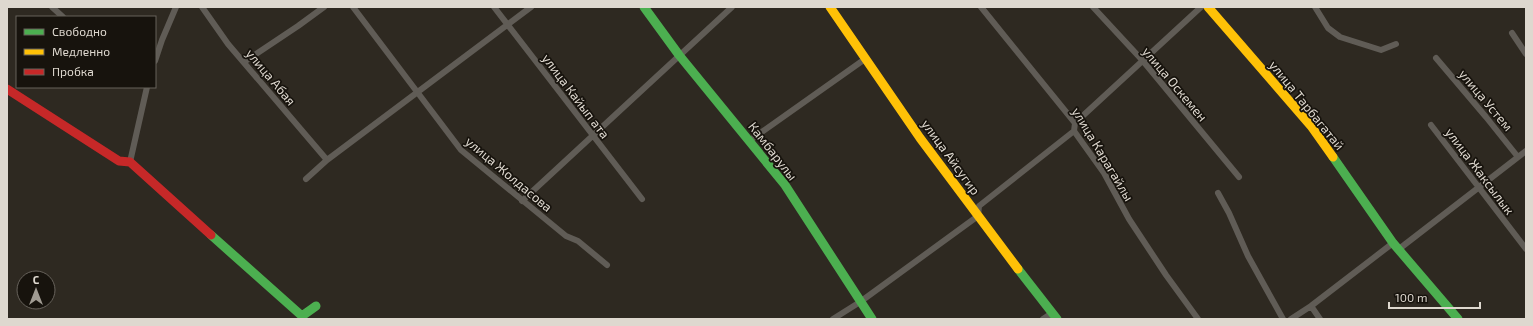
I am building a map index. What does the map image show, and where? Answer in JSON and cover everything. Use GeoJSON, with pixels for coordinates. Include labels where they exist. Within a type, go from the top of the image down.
{"type":"FeatureCollection","features":[{"type":"Feature","properties":{"kind":"street"},"geometry":{"type":"LineString","coordinates":[[52,7],[62,16]]}},
{"type":"Feature","properties":{"kind":"street"},"geometry":{"type":"LineString","coordinates":[[156,58],[176,7]]}},
{"type":"Feature","properties":{"kind":"street","name":"улица Абая"},"geometry":{"type":"LineString","coordinates":[[202,7],[244,62],[327,160]]}},
{"type":"Feature","properties":{"kind":"street"},"geometry":{"type":"LineString","coordinates":[[244,62],[324,7]]}},
{"type":"Feature","properties":{"kind":"street","name":"улица Жолдасова"},"geometry":{"type":"LineString","coordinates":[[353,7],[461,150],[566,236],[578,241],[607,265]]}},
{"type":"Feature","properties":{"kind":"street","name":"улица Кайып ата"},"geometry":{"type":"LineString","coordinates":[[494,7],[506,25],[558,89],[592,136],[642,199]]}},
{"type":"Feature","properties":{"kind":"street"},"geometry":{"type":"LineString","coordinates":[[306,179],[327,160],[417,91],[531,7]]}},
{"type":"Feature","properties":{"kind":"street","name":"Камбарулы"},"geometry":{"type":"LineString","coordinates":[[644,7],[679,55],[784,186],[872,319]]}},
{"type":"Feature","properties":{"kind":"street"},"geometry":{"type":"LineString","coordinates":[[522,201],[732,7]]}},
{"type":"Feature","properties":{"kind":"street","name":"улица Айсугир"},"geometry":{"type":"LineString","coordinates":[[830,7],[865,59],[978,216],[1016,263],[1054,316]]}},
{"type":"Feature","properties":{"kind":"street","name":"улица Карагайлы"},"geometry":{"type":"LineString","coordinates":[[981,7],[1075,123],[1074,131],[1104,173],[1129,219],[1166,275],[1198,319]]}},
{"type":"Feature","properties":{"kind":"street","name":"улица Оскемен"},"geometry":{"type":"LineString","coordinates":[[1093,7],[1143,61],[1239,177]]}},
{"type":"Feature","properties":{"kind":"street"},"geometry":{"type":"LineString","coordinates":[[1075,123],[1201,7]]}},
{"type":"Feature","properties":{"kind":"street","name":"улица Тарбагатай"},"geometry":{"type":"LineString","coordinates":[[1208,7],[1311,126],[1396,246],[1458,319]]}},
{"type":"Feature","properties":{"kind":"street"},"geometry":{"type":"LineString","coordinates":[[1315,7],[1328,28],[1340,37],[1381,50],[1396,44]]}},
{"type":"Feature","properties":{"kind":"street"},"geometry":{"type":"LineString","coordinates":[[1512,33],[1526,54]]}},
{"type":"Feature","properties":{"kind":"street","name":"улица Устем"},"geometry":{"type":"LineString","coordinates":[[1436,58],[1518,157]]}},
{"type":"Feature","properties":{"kind":"street"},"geometry":{"type":"LineString","coordinates":[[749,142],[865,59]]}},
{"type":"Feature","properties":{"kind":"street"},"geometry":{"type":"LineString","coordinates":[[130,162],[147,88]]}},
{"type":"Feature","properties":{"kind":"street"},"geometry":{"type":"LineString","coordinates":[[7,89],[119,161],[130,162],[302,316],[316,306]]}},
{"type":"Feature","properties":{"kind":"street","name":"улица Жаксылык"},"geometry":{"type":"LineString","coordinates":[[1431,125],[1526,249]]}},
{"type":"Feature","properties":{"kind":"street"},"geometry":{"type":"LineString","coordinates":[[833,319],[860,302],[978,216],[979,206],[1074,131]]}},
{"type":"Feature","properties":{"kind":"street"},"geometry":{"type":"LineString","coordinates":[[1291,319],[1439,218],[1480,188],[1526,151]]}},
{"type":"Feature","properties":{"kind":"street"},"geometry":{"type":"LineString","coordinates":[[1218,193],[1230,213],[1248,256],[1283,319]]}},
{"type":"Feature","properties":{"kind":"street"},"geometry":{"type":"LineString","coordinates":[[1311,306],[1320,319]]}},
{"type":"Feature","properties":{"kind":"street"},"geometry":{"type":"LineString","coordinates":[[1043,319],[1054,316]]}},
{"type":"Feature","properties":{"kind":"traffic: fast"},"geometry":{"type":"LineString","coordinates":[[644,7],[679,55],[785,185],[872,319]]}},
{"type":"Feature","properties":{"kind":"traffic: fast"},"geometry":{"type":"LineString","coordinates":[[1333,157],[1393,243],[1458,319]]}},
{"type":"Feature","properties":{"kind":"traffic: fast"},"geometry":{"type":"LineString","coordinates":[[211,235],[302,316],[316,306]]}},
{"type":"Feature","properties":{"kind":"traffic: fast"},"geometry":{"type":"LineString","coordinates":[[1018,269],[1057,319]]}},
{"type":"Feature","properties":{"kind":"traffic: slow"},"geometry":{"type":"LineString","coordinates":[[830,7],[920,138],[1018,269]]}},
{"type":"Feature","properties":{"kind":"traffic: slow"},"geometry":{"type":"LineString","coordinates":[[1208,7],[1311,126],[1333,157]]}},
{"type":"Feature","properties":{"kind":"traffic: jam"},"geometry":{"type":"LineString","coordinates":[[7,89],[119,161],[130,162],[211,235]]}}]}
